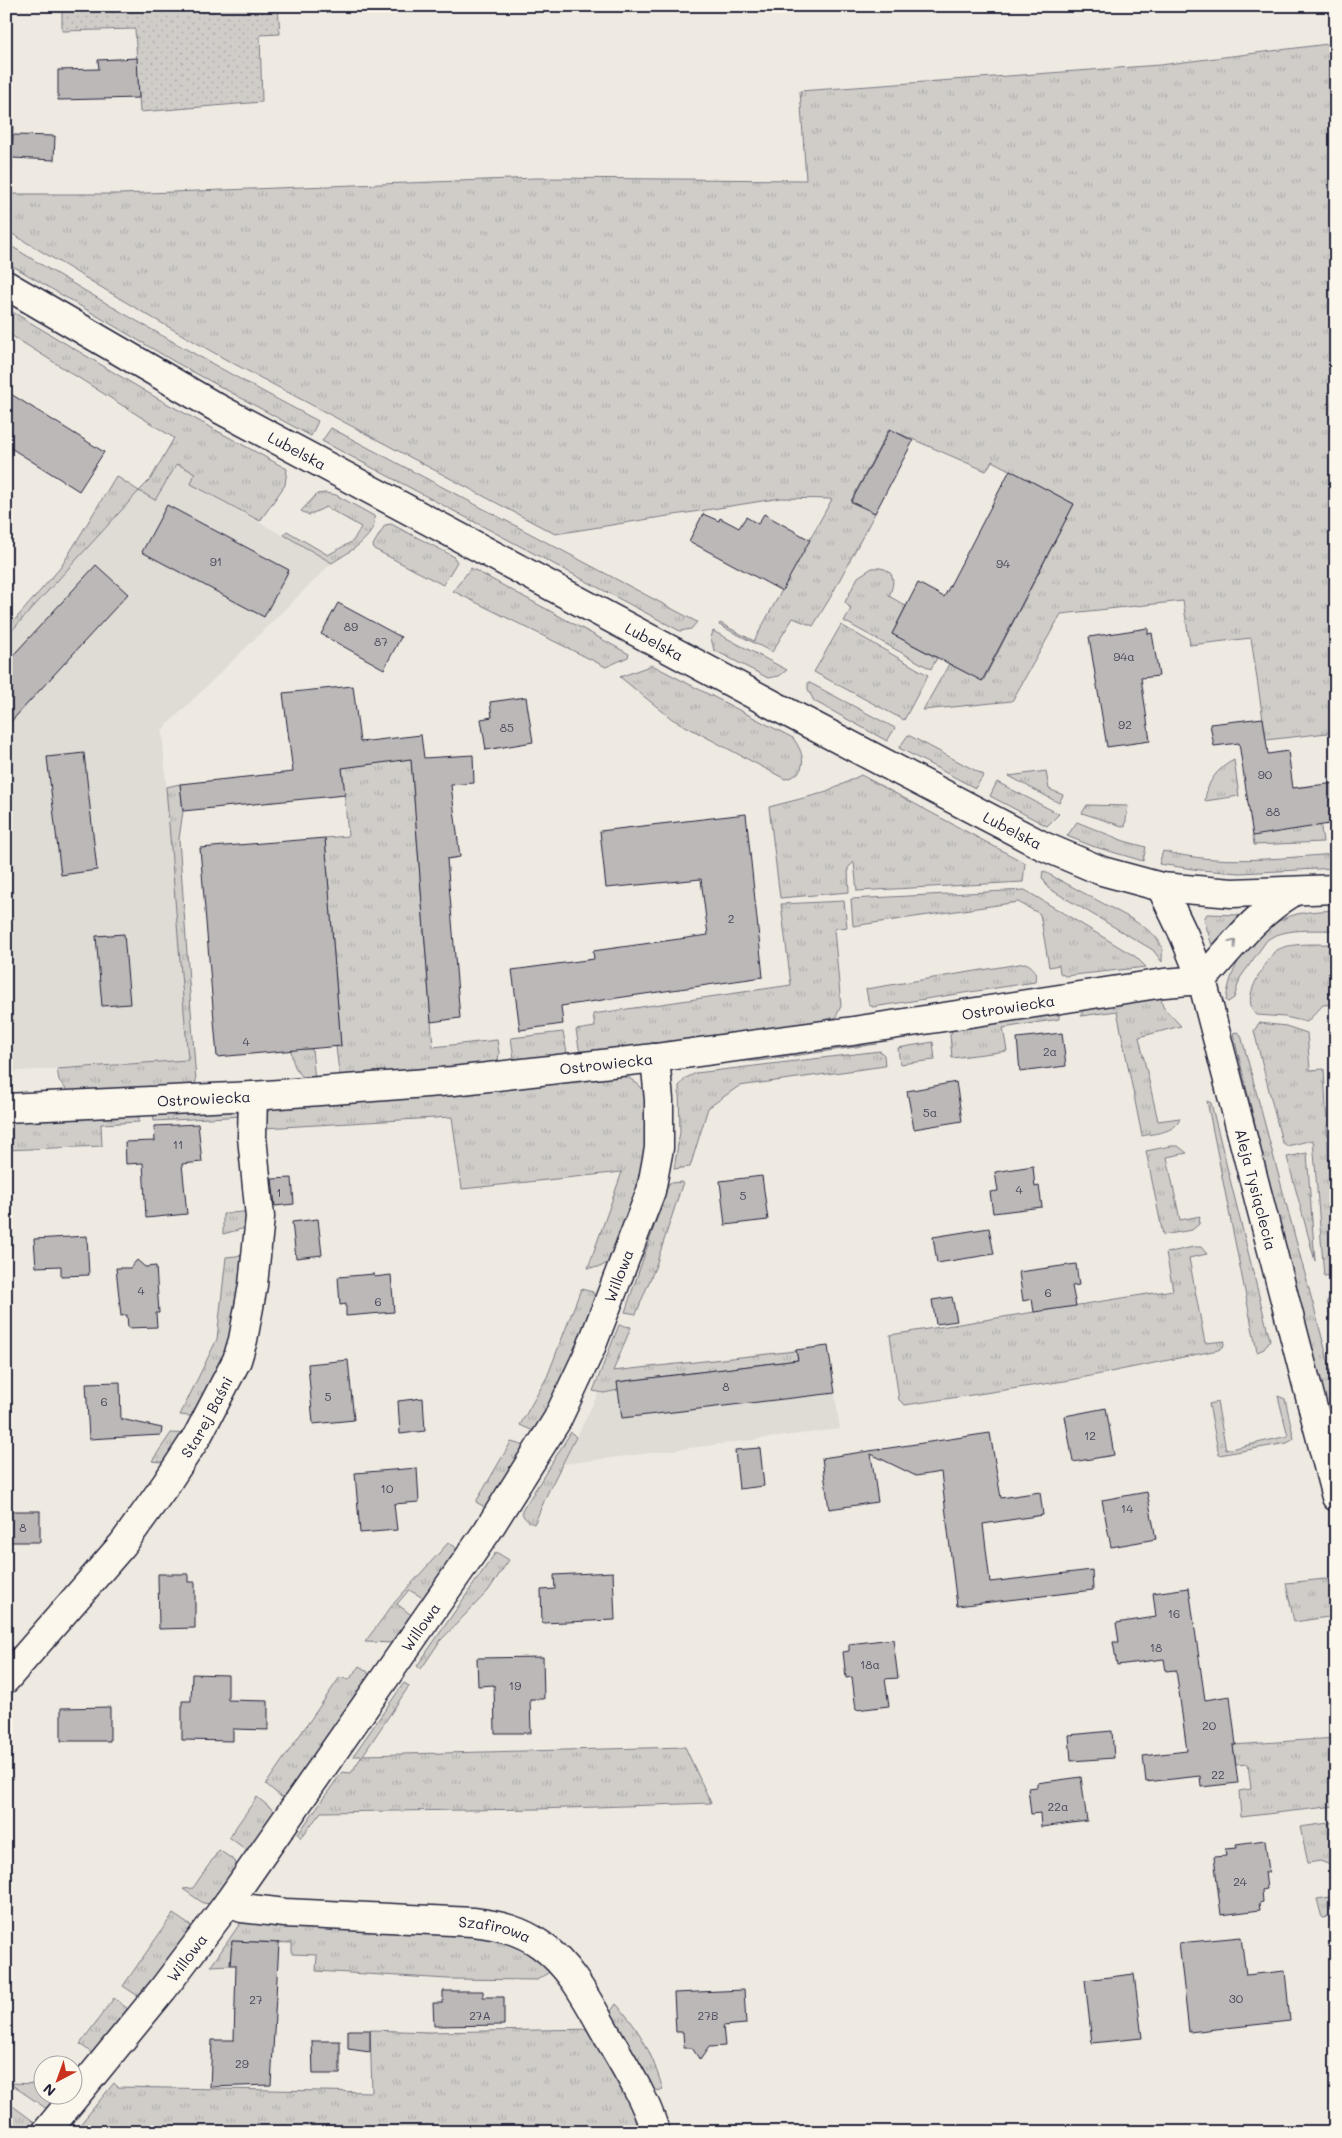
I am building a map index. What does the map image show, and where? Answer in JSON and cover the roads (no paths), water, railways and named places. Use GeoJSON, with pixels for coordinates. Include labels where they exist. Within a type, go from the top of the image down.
{"type":"FeatureCollection","features":[{"type":"Feature","properties":{"kind":"street","name":"Lubelska"},"geometry":{"type":"LineString","coordinates":[[6,286],[214,406],[934,790],[1035,842],[1079,862],[1130,880],[1204,892],[1293,892],[1336,889]]}},
{"type":"Feature","properties":{"kind":"street","name":"Aleja Tysiąclecia"},"geometry":{"type":"LineString","coordinates":[[1161,886],[1202,980],[1336,1497]]}},
{"type":"Feature","properties":{"kind":"street"},"geometry":{"type":"LineString","coordinates":[[1202,980],[1232,944],[1256,920],[1293,892]]}},
{"type":"Feature","properties":{"kind":"street","name":"Ostrowiecka"},"geometry":{"type":"LineString","coordinates":[[6,1108],[253,1096],[452,1081],[656,1058],[853,1031],[1164,983],[1202,980]]}},
{"type":"Feature","properties":{"kind":"street","name":"Willowa"},"geometry":{"type":"LineString","coordinates":[[46,2132],[163,1989],[228,1903],[488,1530],[557,1420],[590,1350],[651,1191],[659,1148],[659,1100],[656,1058]]}},
{"type":"Feature","properties":{"kind":"street","name":"Starej Baśni"},"geometry":{"type":"LineString","coordinates":[[6,1679],[123,1544],[166,1484],[198,1434],[237,1360],[243,1340],[253,1285],[260,1217],[252,1137],[253,1096]]}},
{"type":"Feature","properties":{"kind":"street","name":"Szafirowa"},"geometry":{"type":"LineString","coordinates":[[228,1903],[242,1908],[285,1914],[494,1924],[527,1935],[548,1950],[574,1978],[639,2091],[654,2128]]}}]}
